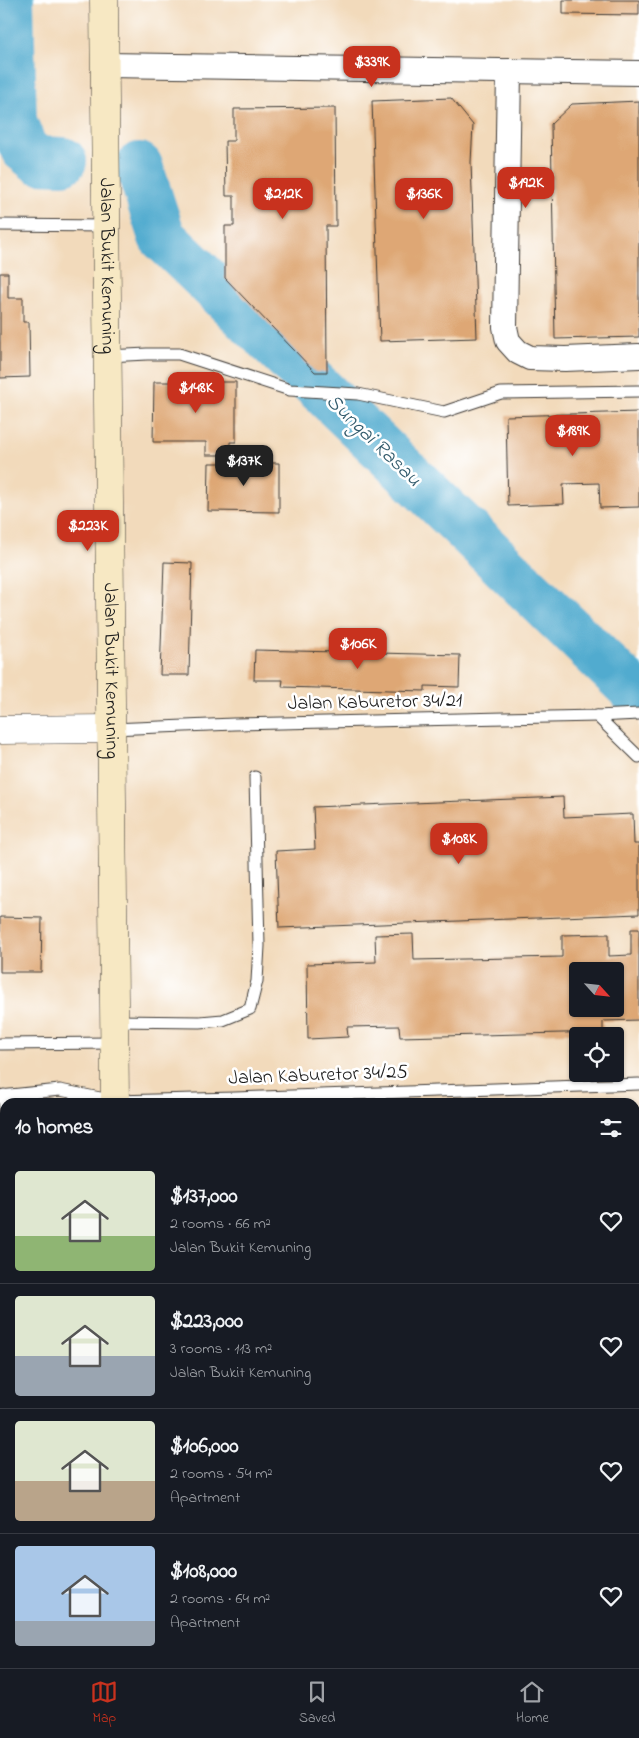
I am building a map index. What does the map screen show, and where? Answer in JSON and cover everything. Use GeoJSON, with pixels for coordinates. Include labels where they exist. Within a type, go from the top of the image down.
{"type":"FeatureCollection","features":[{"type":"Feature","properties":{"kind":"main road","name":"Jalan Bukit Kemuning"},"geometry":{"type":"LineString","coordinates":[[104,0],[115,1098]]}},
{"type":"Feature","properties":{"kind":"street"},"geometry":{"type":"LineString","coordinates":[[105,65],[639,73]]}},
{"type":"Feature","properties":{"kind":"street"},"geometry":{"type":"LineString","coordinates":[[509,71],[505,327],[508,341],[518,352],[530,358],[566,359],[639,356]]}},
{"type":"Feature","properties":{"kind":"street"},"geometry":{"type":"LineString","coordinates":[[0,730],[111,729]]}},
{"type":"Feature","properties":{"kind":"lane"},"geometry":{"type":"LineString","coordinates":[[0,225],[106,226]]}},
{"type":"Feature","properties":{"kind":"lane"},"geometry":{"type":"LineString","coordinates":[[107,356],[179,354],[290,390],[358,394],[444,412],[501,393],[639,392]]}},
{"type":"Feature","properties":{"kind":"lane","name":"Jalan Kaburetor 34/21"},"geometry":{"type":"LineString","coordinates":[[111,729],[234,724],[639,714]]}},
{"type":"Feature","properties":{"kind":"lane"},"geometry":{"type":"LineString","coordinates":[[597,716],[639,757]]}},
{"type":"Feature","properties":{"kind":"lane"},"geometry":{"type":"LineString","coordinates":[[0,1044],[222,1020],[250,1009],[257,981],[259,946],[255,777]]}},
{"type":"Feature","properties":{"kind":"lane","name":"Jalan Kaburetor 34/25"},"geometry":{"type":"LineString","coordinates":[[286,1098],[639,1084]]}},
{"type":"Feature","properties":{"kind":"lane","name":"Jalan Kaburetor 34/25"},"geometry":{"type":"LineString","coordinates":[[2,1095],[60,1090],[97,1098]]}},
{"type":"Feature","properties":{"kind":"building"},"geometry":{"type":"Polygon","coordinates":[[[563,0],[639,0],[639,15],[563,14],[563,0]]]}},
{"type":"Feature","properties":{"kind":"building"},"geometry":{"type":"Polygon","coordinates":[[[451,98],[473,125],[471,162],[477,338],[380,341],[372,101],[451,98]]]}},
{"type":"Feature","properties":{"kind":"building"},"geometry":{"type":"Polygon","coordinates":[[[639,101],[639,337],[555,339],[551,124],[572,104],[639,101]]]}},
{"type":"Feature","properties":{"kind":"building"},"geometry":{"type":"Polygon","coordinates":[[[335,108],[336,226],[326,226],[327,372],[315,372],[225,278],[225,226],[234,226],[234,196],[226,196],[225,141],[234,141],[234,109],[335,108]]]}},
{"type":"Feature","properties":{"kind":"building"},"geometry":{"type":"Polygon","coordinates":[[[0,273],[8,273],[8,298],[23,298],[23,322],[29,322],[30,377],[0,378],[0,273]]]}},
{"type":"Feature","properties":{"kind":"building"},"geometry":{"type":"Polygon","coordinates":[[[154,382],[236,382],[236,442],[230,442],[230,455],[206,455],[206,442],[153,442],[154,382]]]}},
{"type":"Feature","properties":{"kind":"building"},"geometry":{"type":"Polygon","coordinates":[[[639,412],[639,507],[600,508],[599,483],[563,484],[564,504],[508,506],[506,416],[639,412]]]}},
{"type":"Feature","properties":{"kind":"building"},"geometry":{"type":"Polygon","coordinates":[[[209,463],[279,463],[279,512],[208,511],[209,463]]]}},
{"type":"Feature","properties":{"kind":"building"},"geometry":{"type":"Polygon","coordinates":[[[164,562],[192,563],[189,675],[160,675],[164,562]]]}},
{"type":"Feature","properties":{"kind":"building"},"geometry":{"type":"Polygon","coordinates":[[[255,650],[460,655],[459,687],[425,686],[425,691],[282,687],[283,680],[254,680],[255,650]]]}},
{"type":"Feature","properties":{"kind":"building"},"geometry":{"type":"Polygon","coordinates":[[[563,797],[564,817],[633,814],[634,844],[639,844],[639,914],[279,928],[276,851],[315,849],[313,807],[563,797]]]}},
{"type":"Feature","properties":{"kind":"building"},"geometry":{"type":"Polygon","coordinates":[[[0,917],[42,918],[41,972],[0,972],[0,917]]]}},
{"type":"Feature","properties":{"kind":"building"},"geometry":{"type":"Polygon","coordinates":[[[631,929],[639,929],[639,1020],[603,1021],[603,1027],[569,1027],[569,1033],[400,1037],[399,1026],[347,1027],[348,1037],[308,1039],[307,964],[376,962],[375,935],[413,934],[414,960],[562,957],[562,935],[609,934],[609,956],[631,955],[631,929]]]}},
{"type":"Feature","properties":{"kind":"waterway","name":"Sungai Rasau"},"geometry":{"type":"LineString","coordinates":[[10,0],[13,121],[24,149],[38,160],[63,161]]}},
{"type":"Feature","properties":{"kind":"waterway","name":"Sungai Rasau"},"geometry":{"type":"LineString","coordinates":[[139,166],[162,237],[639,696]]}}]}
